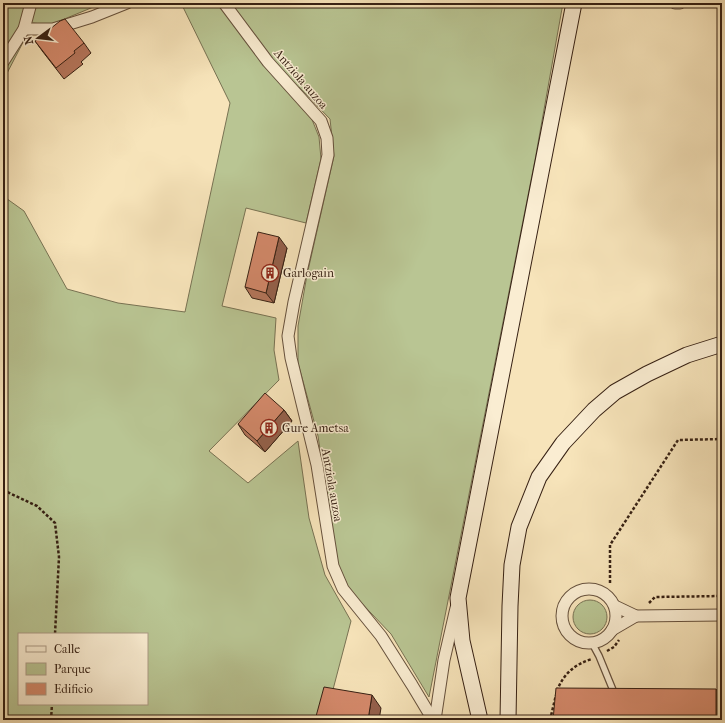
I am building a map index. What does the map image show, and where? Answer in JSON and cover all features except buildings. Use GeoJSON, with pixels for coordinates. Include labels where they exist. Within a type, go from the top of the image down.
{"type":"FeatureCollection","features":[{"type":"Feature","properties":{"kind":"main road"},"geometry":{"type":"LineString","coordinates":[[480,720],[462,641],[458,598],[574,3]]}},
{"type":"Feature","properties":{"kind":"main road"},"geometry":{"type":"LineString","coordinates":[[508,720],[512,564],[519,528],[539,477],[562,443],[594,410],[615,392],[647,374],[687,355],[722,344]]}},
{"type":"Feature","properties":{"kind":"street"},"geometry":{"type":"LineString","coordinates":[[3,62],[24,30],[31,3]]}},
{"type":"Feature","properties":{"kind":"street"},"geometry":{"type":"LineString","coordinates":[[24,30],[53,29],[92,17],[127,3]]}},
{"type":"Feature","properties":{"kind":"street","name":"Antziola auzoa"},"geometry":{"type":"LineString","coordinates":[[224,3],[268,62],[321,121],[327,138],[328,155],[294,302],[288,336],[291,358],[317,465],[333,566],[343,589],[381,636],[434,720]]}},
{"type":"Feature","properties":{"kind":"street"},"geometry":{"type":"LineString","coordinates":[[675,3],[680,3]]}},
{"type":"Feature","properties":{"kind":"street"},"geometry":{"type":"LineString","coordinates":[[591,588],[601,591],[609,597],[615,606],[616,617],[612,630],[610,634],[601,640],[592,643],[582,642],[572,637],[566,630],[563,623],[563,607],[573,594],[580,590],[591,588]]}},
{"type":"Feature","properties":{"kind":"street"},"geometry":{"type":"LineString","coordinates":[[434,720],[444,660],[458,598]]}},
{"type":"Feature","properties":{"kind":"street"},"geometry":{"type":"LineString","coordinates":[[615,606],[636,616],[722,615]]}},
{"type":"Feature","properties":{"kind":"street"},"geometry":{"type":"LineString","coordinates":[[612,630],[636,616]]}},
{"type":"Feature","properties":{"kind":"lane"},"geometry":{"type":"LineString","coordinates":[[592,643],[619,704]]}},
{"type":"Feature","properties":{"kind":"path"},"geometry":{"type":"LineString","coordinates":[[610,583],[610,545],[678,440],[722,438]]}},
{"type":"Feature","properties":{"kind":"path"},"geometry":{"type":"LineString","coordinates":[[3,490],[37,506],[55,523],[58,557],[55,633]]}},
{"type":"Feature","properties":{"kind":"path"},"geometry":{"type":"LineString","coordinates":[[644,605],[648,604],[655,597],[722,596]]}},
{"type":"Feature","properties":{"kind":"path"},"geometry":{"type":"LineString","coordinates":[[550,720],[552,707],[560,683],[566,674],[576,665],[591,659]]}},
{"type":"Feature","properties":{"kind":"path"},"geometry":{"type":"LineString","coordinates":[[51,720],[52,705]]}},
{"type":"Feature","properties":{"kind":"green space"},"geometry":{"type":"Polygon","coordinates":[[[3,3],[103,3],[50,25],[33,23],[3,81],[3,3]]]}},
{"type":"Feature","properties":{"kind":"green space"},"geometry":{"type":"Polygon","coordinates":[[[181,3],[563,3],[535,160],[429,697],[391,634],[350,591],[337,562],[318,436],[298,363],[298,326],[307,275],[334,156],[330,119],[299,87],[319,137],[321,159],[306,223],[246,208],[222,306],[276,318],[274,350],[279,380],[209,451],[248,483],[298,441],[309,518],[325,575],[351,621],[325,720],[3,720],[3,196],[24,211],[67,289],[118,303],[185,312],[230,103],[181,3]]]}},
{"type":"Feature","properties":{"kind":"green space"},"geometry":{"type":"Polygon","coordinates":[[[587,600],[593,600],[597,601],[604,607],[607,617],[606,624],[600,631],[593,634],[587,634],[583,633],[576,627],[573,620],[573,614],[574,610],[580,603],[587,600]]]}},
{"type":"Feature","properties":{"kind":"place","name":"Garlogain"},"geometry":{"type":"Point","coordinates":[270,273]}},
{"type":"Feature","properties":{"kind":"place","name":"Gure Ametsa"},"geometry":{"type":"Point","coordinates":[269,428]}}]}
